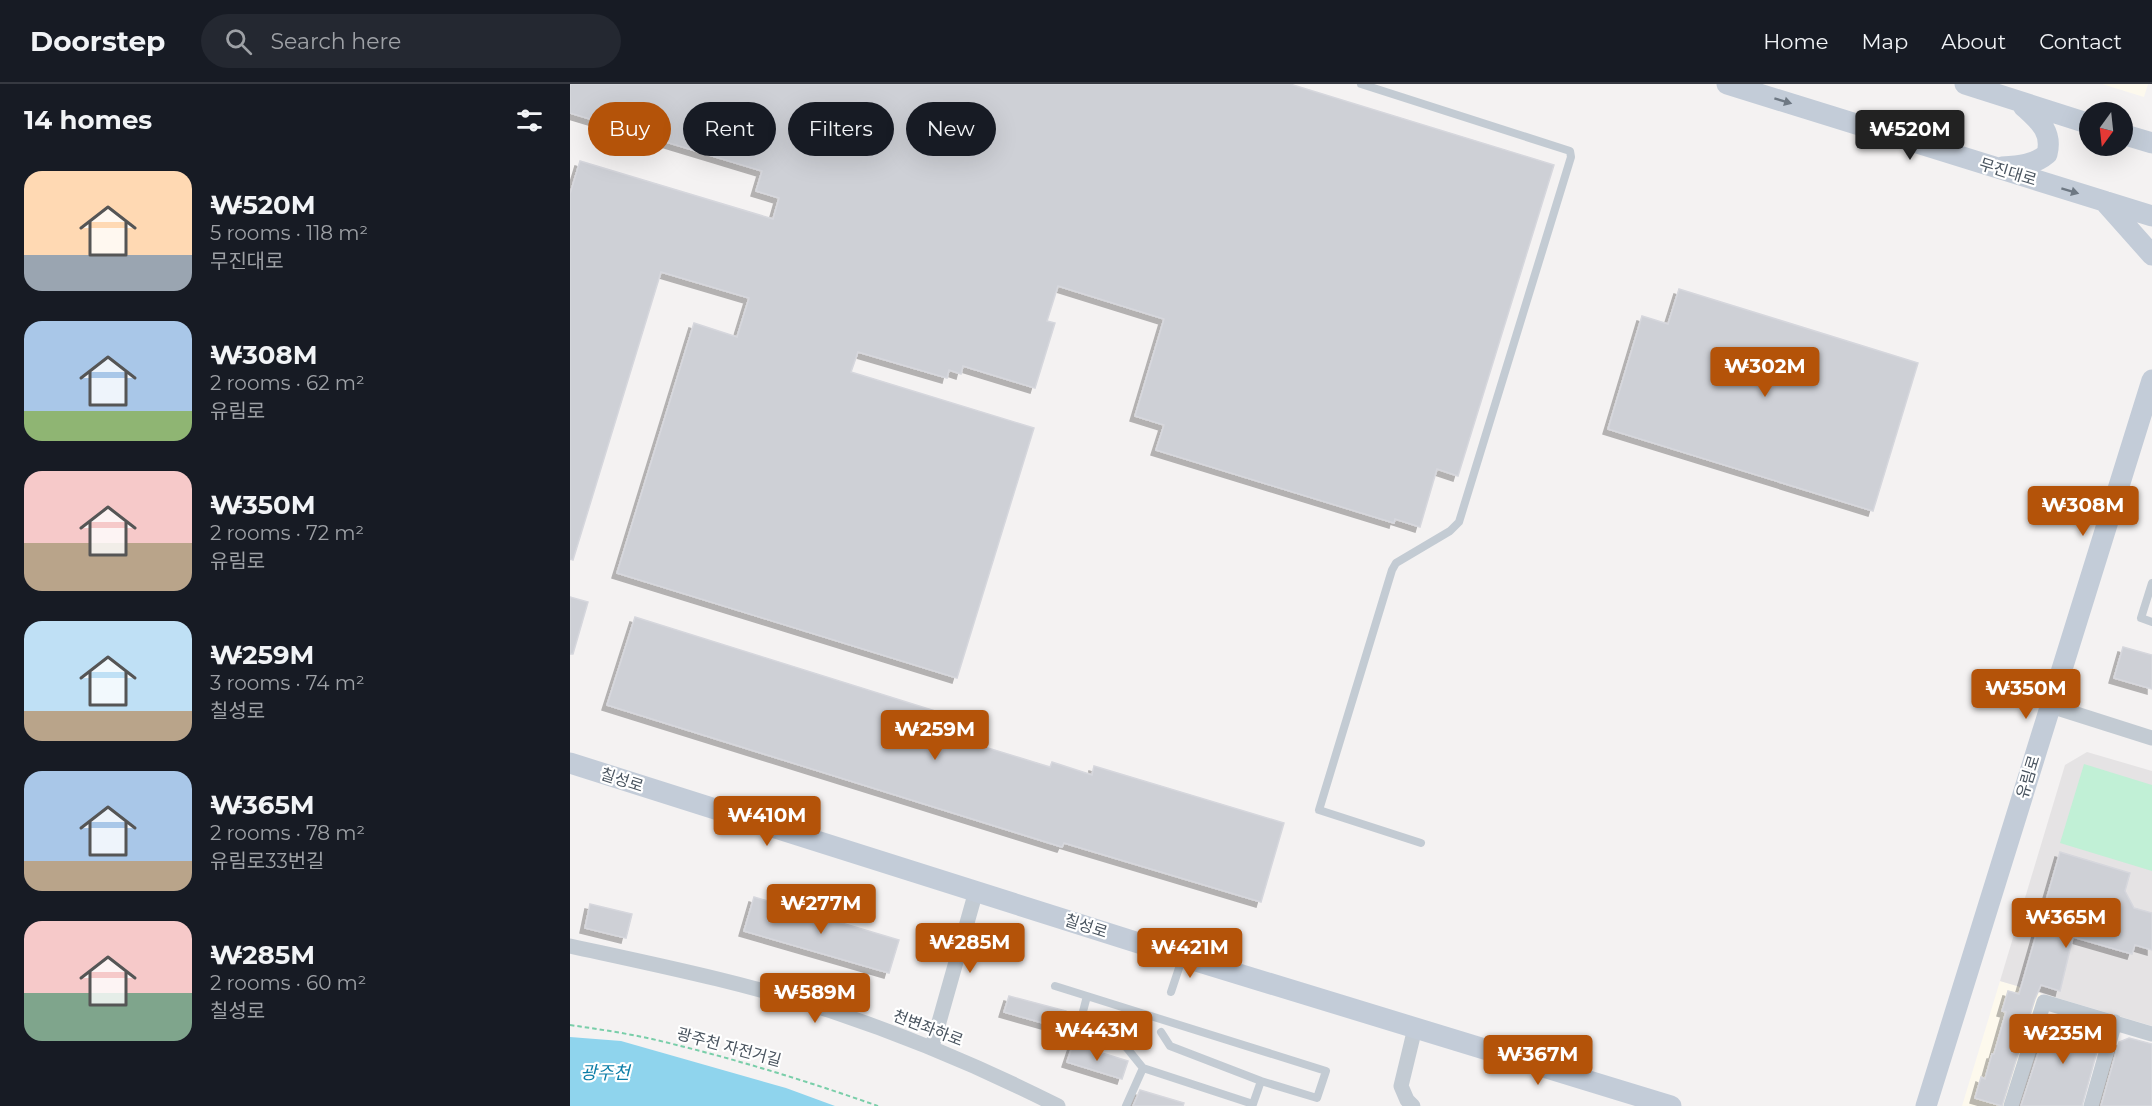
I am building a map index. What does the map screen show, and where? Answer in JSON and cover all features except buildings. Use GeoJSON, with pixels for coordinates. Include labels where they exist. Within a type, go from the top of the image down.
{"type":"FeatureCollection","features":[{"type":"Feature","properties":{"kind":"street","name":"무진대로"},"geometry":{"type":"LineString","coordinates":[[1728,84],[2152,216]]}},
{"type":"Feature","properties":{"kind":"street"},"geometry":{"type":"LineString","coordinates":[[1965,84],[2079,120]]}},
{"type":"Feature","properties":{"kind":"street"},"geometry":{"type":"LineString","coordinates":[[1995,168],[2026,165],[2042,159],[2047,154],[2049,137],[2042,124],[2018,101]]}},
{"type":"Feature","properties":{"kind":"street"},"geometry":{"type":"LineString","coordinates":[[2133,137],[2152,143]]}},
{"type":"Feature","properties":{"kind":"street"},"geometry":{"type":"LineString","coordinates":[[2103,201],[2152,255]]}},
{"type":"Feature","properties":{"kind":"street","name":"유림로"},"geometry":{"type":"LineString","coordinates":[[1926,1106],[2152,380]]}},
{"type":"Feature","properties":{"kind":"street"},"geometry":{"type":"LineString","coordinates":[[2051,706],[2152,738]]}},
{"type":"Feature","properties":{"kind":"street","name":"칠성로"},"geometry":{"type":"LineString","coordinates":[[570,763],[1182,957],[1415,1028],[1619,1098],[1671,1106]]}},
{"type":"Feature","properties":{"kind":"street"},"geometry":{"type":"LineString","coordinates":[[932,1047],[976,891]]}},
{"type":"Feature","properties":{"kind":"street","name":"천변좌하로"},"geometry":{"type":"LineString","coordinates":[[570,946],[680,970],[829,1011],[932,1047],[1058,1106]]}},
{"type":"Feature","properties":{"kind":"street"},"geometry":{"type":"LineString","coordinates":[[2011,1106],[2044,1002],[2152,1034]]}},
{"type":"Feature","properties":{"kind":"street"},"geometry":{"type":"LineString","coordinates":[[2091,1106],[2115,1022]]}},
{"type":"Feature","properties":{"kind":"street"},"geometry":{"type":"LineString","coordinates":[[1413,1106],[1407,1100],[1401,1086],[1415,1028]]}},
{"type":"Feature","properties":{"kind":"lane"},"geometry":{"type":"LineString","coordinates":[[1361,84],[1570,151],[1571,157],[1459,522],[1450,531],[1396,563],[1392,570],[1319,810],[1421,843]]}},
{"type":"Feature","properties":{"kind":"lane"},"geometry":{"type":"LineString","coordinates":[[2152,583],[2140,618],[2152,622]]}},
{"type":"Feature","properties":{"kind":"lane"},"geometry":{"type":"LineString","coordinates":[[1172,992],[1182,957]]}},
{"type":"Feature","properties":{"kind":"lane"},"geometry":{"type":"LineString","coordinates":[[1055,986],[1326,1071],[1317,1098],[1261,1081],[1170,1046],[1161,1032]]}},
{"type":"Feature","properties":{"kind":"lane"},"geometry":{"type":"LineString","coordinates":[[1087,996],[1078,1031],[1126,1047],[1143,1068],[1253,1104],[1261,1081]]}},
{"type":"Feature","properties":{"kind":"lane"},"geometry":{"type":"LineString","coordinates":[[1126,1106],[1143,1068]]}},
{"type":"Feature","properties":{"kind":"path","name":"광주천 자전거길"},"geometry":{"type":"LineString","coordinates":[[570,1024],[650,1039],[722,1056],[801,1079],[878,1106]]}},
{"type":"Feature","properties":{"kind":"shaded area"},"geometry":{"type":"Polygon","coordinates":[[[2102,84],[2148,84],[2144,97],[2102,84]]]}},
{"type":"Feature","properties":{"kind":"shaded area"},"geometry":{"type":"Polygon","coordinates":[[[2087,752],[2152,771],[2152,1026],[2000,981],[2065,765],[2087,752]]]}},
{"type":"Feature","properties":{"kind":"shaded area"},"geometry":{"type":"Polygon","coordinates":[[[2000,981],[2041,993],[2006,1106],[1962,1106],[2000,981]]]}},
{"type":"Feature","properties":{"kind":"green space"},"geometry":{"type":"Polygon","coordinates":[[[2084,764],[2152,785],[2152,871],[2060,843],[2084,764]]]}},
{"type":"Feature","properties":{"kind":"water","name":"광주천"},"geometry":{"type":"Polygon","coordinates":[[[570,1037],[621,1041],[786,1088],[835,1106],[570,1106],[570,1037]]]}}]}
